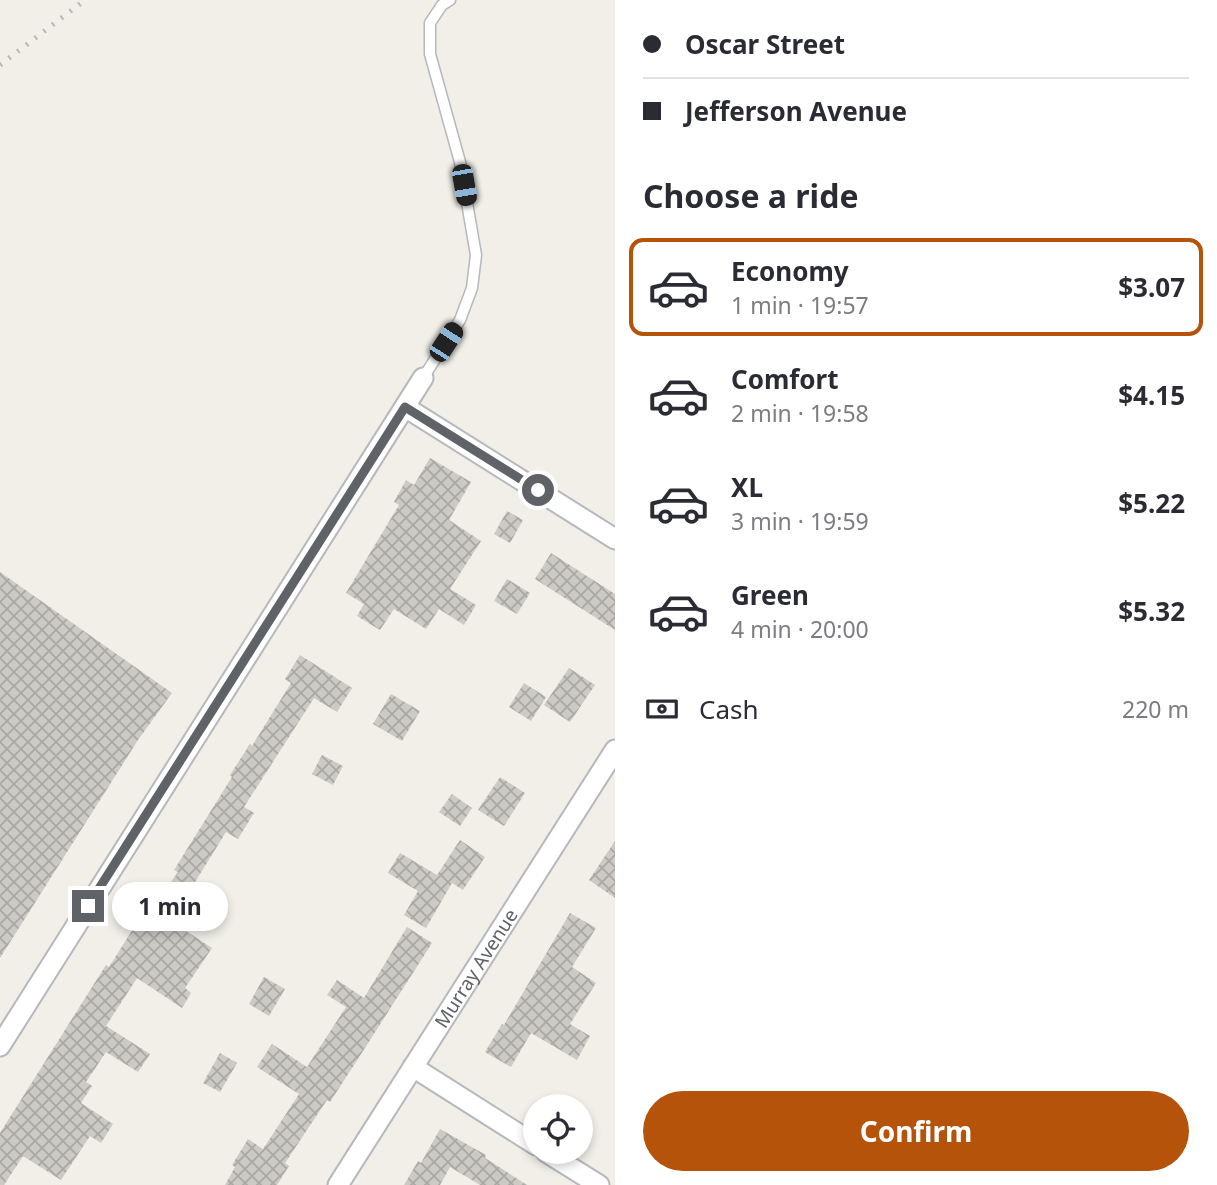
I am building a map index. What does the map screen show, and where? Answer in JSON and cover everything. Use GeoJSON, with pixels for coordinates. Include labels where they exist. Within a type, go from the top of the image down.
{"type":"FeatureCollection","features":[{"type":"Feature","properties":{"kind":"street"},"geometry":{"type":"LineString","coordinates":[[0,1046],[423,378]]}},
{"type":"Feature","properties":{"kind":"street"},"geometry":{"type":"LineString","coordinates":[[405,407],[615,539]]}},
{"type":"Feature","properties":{"kind":"street","name":"Murray Avenue"},"geometry":{"type":"LineString","coordinates":[[338,1185],[615,750]]}},
{"type":"Feature","properties":{"kind":"street"},"geometry":{"type":"LineString","coordinates":[[413,1067],[523,1137]]}},
{"type":"Feature","properties":{"kind":"street"},"geometry":{"type":"LineString","coordinates":[[565,1164],[599,1185]]}},
{"type":"Feature","properties":{"kind":"lane"},"geometry":{"type":"LineString","coordinates":[[423,378],[460,320],[472,288],[476,255],[460,162],[430,54],[430,23],[442,5],[450,0]]}},
{"type":"Feature","properties":{"kind":"building"},"geometry":{"type":"Polygon","coordinates":[[[430,458],[471,482],[449,520],[481,541],[450,589],[476,605],[464,625],[439,609],[426,629],[394,609],[380,630],[357,616],[364,604],[346,593],[399,505],[394,502],[406,480],[414,485],[430,458]]]}},
{"type":"Feature","properties":{"kind":"building"},"geometry":{"type":"Polygon","coordinates":[[[507,511],[523,520],[510,543],[494,534],[507,511]]]}},
{"type":"Feature","properties":{"kind":"building"},"geometry":{"type":"Polygon","coordinates":[[[551,553],[615,594],[615,630],[535,579],[551,553]]]}},
{"type":"Feature","properties":{"kind":"building"},"geometry":{"type":"Polygon","coordinates":[[[0,572],[172,693],[138,740],[0,958],[0,572]]]}},
{"type":"Feature","properties":{"kind":"building"},"geometry":{"type":"Polygon","coordinates":[[[507,579],[530,593],[517,614],[494,601],[507,579]]]}},
{"type":"Feature","properties":{"kind":"building"},"geometry":{"type":"Polygon","coordinates":[[[300,655],[352,688],[337,712],[314,698],[244,807],[254,813],[238,839],[226,832],[171,921],[212,948],[185,988],[191,993],[182,1008],[137,978],[106,1026],[150,1054],[138,1072],[106,1052],[86,1082],[92,1086],[81,1103],[113,1124],[101,1143],[90,1136],[61,1180],[23,1156],[4,1185],[0,1185],[0,1133],[106,965],[109,967],[133,929],[136,931],[178,872],[174,870],[232,777],[230,775],[250,744],[252,746],[291,683],[285,679],[300,655]]]}},
{"type":"Feature","properties":{"kind":"building"},"geometry":{"type":"Polygon","coordinates":[[[569,668],[595,685],[570,722],[544,705],[569,668]]]}},
{"type":"Feature","properties":{"kind":"building"},"geometry":{"type":"Polygon","coordinates":[[[524,683],[546,697],[531,721],[509,707],[524,683]]]}},
{"type":"Feature","properties":{"kind":"building"},"geometry":{"type":"Polygon","coordinates":[[[391,694],[420,711],[402,741],[373,724],[391,694]]]}},
{"type":"Feature","properties":{"kind":"building"},"geometry":{"type":"Polygon","coordinates":[[[322,755],[343,766],[333,785],[312,774],[322,755]]]}},
{"type":"Feature","properties":{"kind":"building"},"geometry":{"type":"Polygon","coordinates":[[[500,777],[525,793],[504,826],[478,810],[500,777]]]}},
{"type":"Feature","properties":{"kind":"building"},"geometry":{"type":"Polygon","coordinates":[[[452,794],[472,808],[460,826],[439,812],[452,794]]]}},
{"type":"Feature","properties":{"kind":"building"},"geometry":{"type":"Polygon","coordinates":[[[460,840],[485,857],[463,890],[452,883],[426,928],[404,915],[418,891],[388,873],[400,853],[437,875],[460,840]]]}},
{"type":"Feature","properties":{"kind":"building"},"geometry":{"type":"Polygon","coordinates":[[[615,841],[615,898],[589,880],[615,841]]]}},
{"type":"Feature","properties":{"kind":"building"},"geometry":{"type":"Polygon","coordinates":[[[570,913],[596,928],[572,967],[596,983],[570,1024],[590,1036],[577,1060],[531,1033],[511,1067],[485,1052],[502,1024],[504,1025],[570,913]]]}},
{"type":"Feature","properties":{"kind":"building"},"geometry":{"type":"Polygon","coordinates":[[[407,927],[432,943],[330,1102],[327,1100],[285,1163],[289,1166],[277,1185],[225,1185],[235,1167],[232,1165],[248,1139],[263,1149],[299,1094],[257,1067],[272,1044],[307,1067],[346,1007],[327,995],[337,980],[364,998],[407,927]]]}},
{"type":"Feature","properties":{"kind":"building"},"geometry":{"type":"Polygon","coordinates":[[[264,977],[285,989],[269,1016],[249,1004],[264,977]]]}},
{"type":"Feature","properties":{"kind":"building"},"geometry":{"type":"Polygon","coordinates":[[[220,1053],[237,1063],[220,1092],[203,1083],[220,1053]]]}},
{"type":"Feature","properties":{"kind":"building"},"geometry":{"type":"Polygon","coordinates":[[[440,1129],[486,1155],[485,1158],[527,1185],[480,1185],[450,1167],[440,1185],[404,1185],[418,1161],[421,1163],[440,1129]]]}},
{"type":"Feature","properties":{"kind":"railway"},"geometry":{"type":"LineString","coordinates":[[0,65],[85,0]]}},
{"type":"Feature","properties":{"kind":"route"},"geometry":{"type":"LineString","coordinates":[[88,906],[405,407],[538,490]]}}]}
